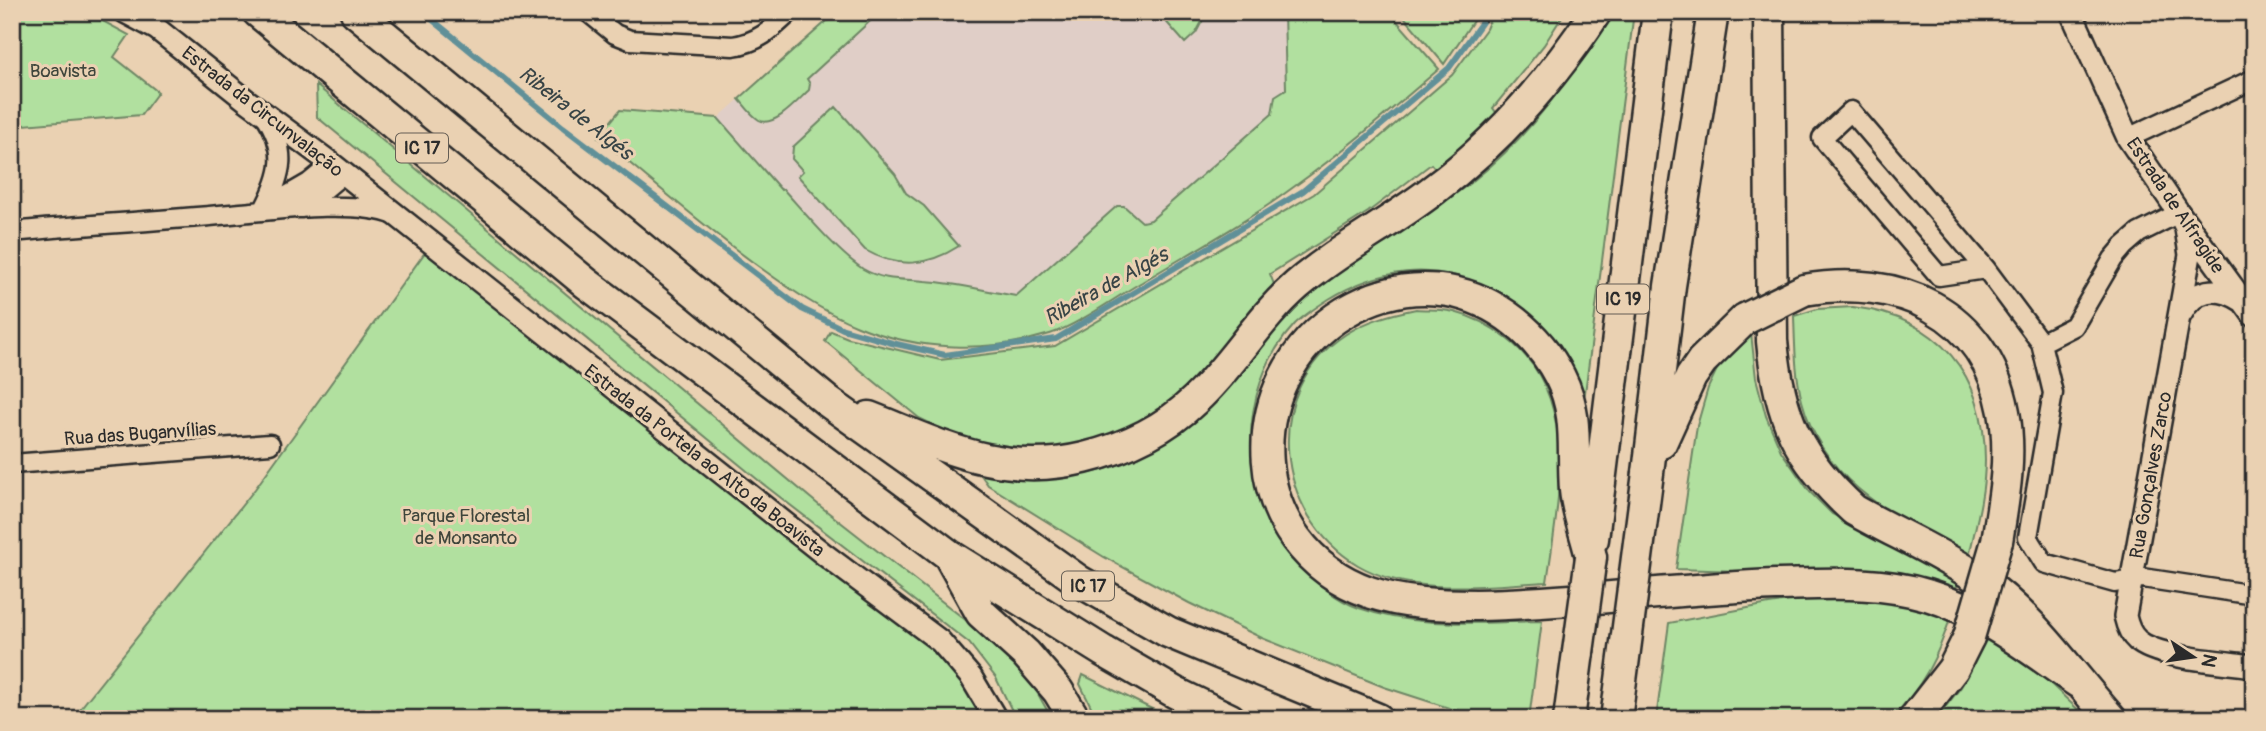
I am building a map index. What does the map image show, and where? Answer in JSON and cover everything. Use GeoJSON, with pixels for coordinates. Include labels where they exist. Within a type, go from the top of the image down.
{"type":"FeatureCollection","features":[{"type":"Feature","properties":{"kind":"highway","name":"IC 17"},"geometry":{"type":"LineString","coordinates":[[258,12],[586,283],[950,555],[1139,672],[1230,719]]}},
{"type":"Feature","properties":{"kind":"highway","name":"IC 17"},"geometry":{"type":"LineString","coordinates":[[356,12],[827,401],[1079,581],[1168,632],[1378,719]]}},
{"type":"Feature","properties":{"kind":"highway"},"geometry":{"type":"LineString","coordinates":[[827,401],[962,454],[1027,465],[1081,459],[1114,450],[1148,435],[1196,400],[1259,322],[1296,286],[1432,192],[1471,160],[1542,88],[1596,12]]}},
{"type":"Feature","properties":{"kind":"highway","name":"IC 19"},"geometry":{"type":"LineString","coordinates":[[1569,719],[1658,12]]}},
{"type":"Feature","properties":{"kind":"highway","name":"IC 19"},"geometry":{"type":"LineString","coordinates":[[1616,719],[1670,286],[1713,12]]}},
{"type":"Feature","properties":{"kind":"highway"},"geometry":{"type":"LineString","coordinates":[[1769,12],[1772,341],[1778,389],[1787,422],[1801,450],[1816,471],[1854,510],[1977,578],[2052,647],[2111,719]]}},
{"type":"Feature","properties":{"kind":"highway"},"geometry":{"type":"LineString","coordinates":[[1648,473],[1691,377],[1702,361],[1745,319],[1804,290],[1834,285],[1874,287],[1895,292],[1928,304],[1971,339],[1995,382],[2005,423],[2008,452],[2003,508],[1997,541],[1969,638],[1954,669],[1914,719]]}},
{"type":"Feature","properties":{"kind":"highway"},"geometry":{"type":"LineString","coordinates":[[1591,557],[1575,492],[1575,423],[1571,403],[1550,358],[1506,315],[1492,306],[1459,293],[1438,289],[1402,290],[1356,305],[1313,335],[1298,353],[1275,398],[1266,440],[1267,467],[1273,492],[1291,531],[1305,548],[1322,565],[1366,591],[1428,605],[1506,604],[1714,587],[1858,582],[1927,595],[1982,618],[2079,683]]}},
{"type":"Feature","properties":{"kind":"highway"},"geometry":{"type":"LineString","coordinates":[[950,555],[981,612],[1027,654],[1058,691],[1075,719]]}},
{"type":"Feature","properties":{"kind":"street","name":"Estrada da Circunvalação"},"geometry":{"type":"LineString","coordinates":[[125,12],[157,29],[397,216]]}},
{"type":"Feature","properties":{"kind":"street"},"geometry":{"type":"LineString","coordinates":[[588,12],[615,34],[630,40],[733,46],[750,44],[790,12]]}},
{"type":"Feature","properties":{"kind":"street","name":"Estrada de Alfragide"},"geometry":{"type":"LineString","coordinates":[[2071,12],[2128,138],[2250,311]]}},
{"type":"Feature","properties":{"kind":"street"},"geometry":{"type":"LineString","coordinates":[[2128,138],[2254,79]]}},
{"type":"Feature","properties":{"kind":"street"},"geometry":{"type":"LineString","coordinates":[[1986,269],[1940,275],[1822,138],[1852,111],[1986,269],[2041,343],[2053,393],[2028,537],[2044,564],[2115,583],[2143,578],[2254,595]]}},
{"type":"Feature","properties":{"kind":"street"},"geometry":{"type":"LineString","coordinates":[[263,112],[276,132],[281,167],[274,191],[264,209]]}},
{"type":"Feature","properties":{"kind":"street"},"geometry":{"type":"LineString","coordinates":[[264,209],[338,169]]}},
{"type":"Feature","properties":{"kind":"street"},"geometry":{"type":"LineString","coordinates":[[302,208],[338,169]]}},
{"type":"Feature","properties":{"kind":"street"},"geometry":{"type":"LineString","coordinates":[[12,232],[264,209],[383,210],[397,216]]}},
{"type":"Feature","properties":{"kind":"street"},"geometry":{"type":"LineString","coordinates":[[2041,343],[2074,326],[2113,259],[2124,246],[2139,233],[2179,213]]}},
{"type":"Feature","properties":{"kind":"street","name":"Rua Gonçalves Zarco"},"geometry":{"type":"LineString","coordinates":[[2179,213],[2186,228],[2190,255],[2125,608],[2127,624],[2136,639],[2153,650],[2254,666]]}},
{"type":"Feature","properties":{"kind":"street","name":"Estrada da Portela ao Alto da Boavista"},"geometry":{"type":"LineString","coordinates":[[397,216],[825,555],[940,642],[971,677],[996,719]]}},
{"type":"Feature","properties":{"kind":"street","name":"Rua Gonçalves Zarco"},"geometry":{"type":"LineString","coordinates":[[2177,325],[2190,299],[2209,290],[2219,290],[2236,297],[2250,311]]}},
{"type":"Feature","properties":{"kind":"street","name":"Rua das Buganvílias"},"geometry":{"type":"LineString","coordinates":[[12,464],[270,444]]}},
{"type":"Feature","properties":{"kind":"shaded area"},"geometry":{"type":"Polygon","coordinates":[[[837,12],[1389,12],[1439,69],[1359,138],[1293,188],[1082,317],[1052,333],[1017,341],[940,347],[859,327],[808,302],[731,246],[598,137],[620,110],[718,118],[837,12]]]}},
{"type":"Feature","properties":{"kind":"green space","name":"Boavista"},"geometry":{"type":"Polygon","coordinates":[[[12,12],[86,12],[129,35],[114,57],[158,92],[141,115],[12,126],[12,12]]]}},
{"type":"Feature","properties":{"kind":"green space"},"geometry":{"type":"Polygon","coordinates":[[[837,12],[880,12],[807,79],[809,90],[786,112],[765,122],[756,118],[739,99],[837,12]]]}},
{"type":"Feature","properties":{"kind":"green space"},"geometry":{"type":"Polygon","coordinates":[[[1167,12],[1207,12],[1196,33],[1185,43],[1162,17],[1167,12]]]}},
{"type":"Feature","properties":{"kind":"green space"},"geometry":{"type":"Polygon","coordinates":[[[1284,12],[1389,12],[1439,69],[1332,158],[1258,212],[1085,318],[1061,330],[1026,340],[978,346],[929,345],[881,334],[831,314],[758,266],[598,137],[620,110],[718,118],[781,190],[783,189],[832,243],[863,269],[886,278],[948,283],[1016,296],[1117,206],[1124,206],[1142,222],[1151,220],[1272,114],[1275,96],[1286,89],[1284,12]]]}},
{"type":"Feature","properties":{"kind":"green space"},"geometry":{"type":"Polygon","coordinates":[[[1400,12],[1479,12],[1444,64],[1400,12]]]}},
{"type":"Feature","properties":{"kind":"green space"},"geometry":{"type":"Polygon","coordinates":[[[1493,12],[1565,12],[1544,45],[1493,108],[1498,115],[1437,171],[1431,164],[1368,212],[1270,274],[1275,287],[1175,399],[1147,419],[1090,443],[1052,450],[999,448],[962,439],[919,418],[825,341],[831,331],[848,338],[940,360],[1055,346],[1314,194],[1452,75],[1486,29],[1493,12]]]}},
{"type":"Feature","properties":{"kind":"green space"},"geometry":{"type":"Polygon","coordinates":[[[1610,12],[1634,12],[1585,393],[1527,320],[1500,295],[1465,278],[1406,272],[1386,275],[1348,289],[1295,324],[1275,351],[1261,380],[1253,413],[1251,446],[1254,479],[1264,511],[1279,540],[1299,565],[1327,590],[1359,608],[1404,619],[1450,623],[1542,621],[1529,719],[1483,719],[1384,687],[1262,638],[1189,603],[1104,557],[988,485],[979,472],[1038,476],[1078,475],[1117,465],[1140,453],[1249,344],[1298,301],[1450,198],[1495,162],[1550,102],[1582,58],[1610,12]]]}},
{"type":"Feature","properties":{"kind":"green space"},"geometry":{"type":"Polygon","coordinates":[[[316,85],[820,506],[981,632],[1028,676],[1052,719],[1016,719],[996,678],[969,643],[763,484],[317,117],[316,85]]]}},
{"type":"Feature","properties":{"kind":"green space"},"geometry":{"type":"Polygon","coordinates":[[[836,107],[895,174],[906,193],[924,206],[959,246],[936,258],[913,263],[877,256],[865,250],[798,176],[803,171],[792,159],[793,147],[836,107]]]}},
{"type":"Feature","properties":{"kind":"green space","name":"Parque Florestal de Monsanto"},"geometry":{"type":"Polygon","coordinates":[[[426,251],[936,644],[969,683],[986,719],[72,719],[255,489],[426,251]]]}},
{"type":"Feature","properties":{"kind":"green space"},"geometry":{"type":"Polygon","coordinates":[[[1853,307],[1883,313],[1910,323],[1933,338],[1951,355],[1966,377],[1983,429],[1985,460],[1982,496],[1969,556],[1867,496],[1846,478],[1813,431],[1798,380],[1794,316],[1817,309],[1853,307]]]}},
{"type":"Feature","properties":{"kind":"green space"},"geometry":{"type":"Polygon","coordinates":[[[1416,309],[1454,312],[1488,325],[1530,361],[1546,389],[1555,419],[1559,451],[1556,518],[1547,582],[1451,587],[1402,582],[1358,565],[1330,543],[1309,516],[1295,485],[1288,452],[1290,419],[1300,387],[1318,358],[1346,334],[1380,318],[1416,309]]]}},
{"type":"Feature","properties":{"kind":"green space"},"geometry":{"type":"Polygon","coordinates":[[[1751,333],[1756,378],[1766,416],[1781,451],[1810,492],[1832,514],[1963,581],[1949,593],[1869,575],[1676,569],[1697,426],[1708,388],[1720,363],[1751,333]]]}},
{"type":"Feature","properties":{"kind":"green space"},"geometry":{"type":"Polygon","coordinates":[[[1856,591],[1952,613],[1928,670],[1912,695],[1890,719],[1656,719],[1669,623],[1856,591]]]}},
{"type":"Feature","properties":{"kind":"green space"},"geometry":{"type":"Polygon","coordinates":[[[1989,635],[2038,672],[2088,719],[1936,719],[1961,687],[1989,635]]]}},
{"type":"Feature","properties":{"kind":"green space"},"geometry":{"type":"Polygon","coordinates":[[[1083,675],[1172,719],[1097,719],[1080,684],[1083,675]]]}},
{"type":"Feature","properties":{"kind":"waterway","name":"Ribeira de Algés"},"geometry":{"type":"LineString","coordinates":[[423,12],[563,127],[802,309],[843,329],[945,355],[1056,339],[1303,191],[1449,68],[1482,22],[1486,12]]}}]}
